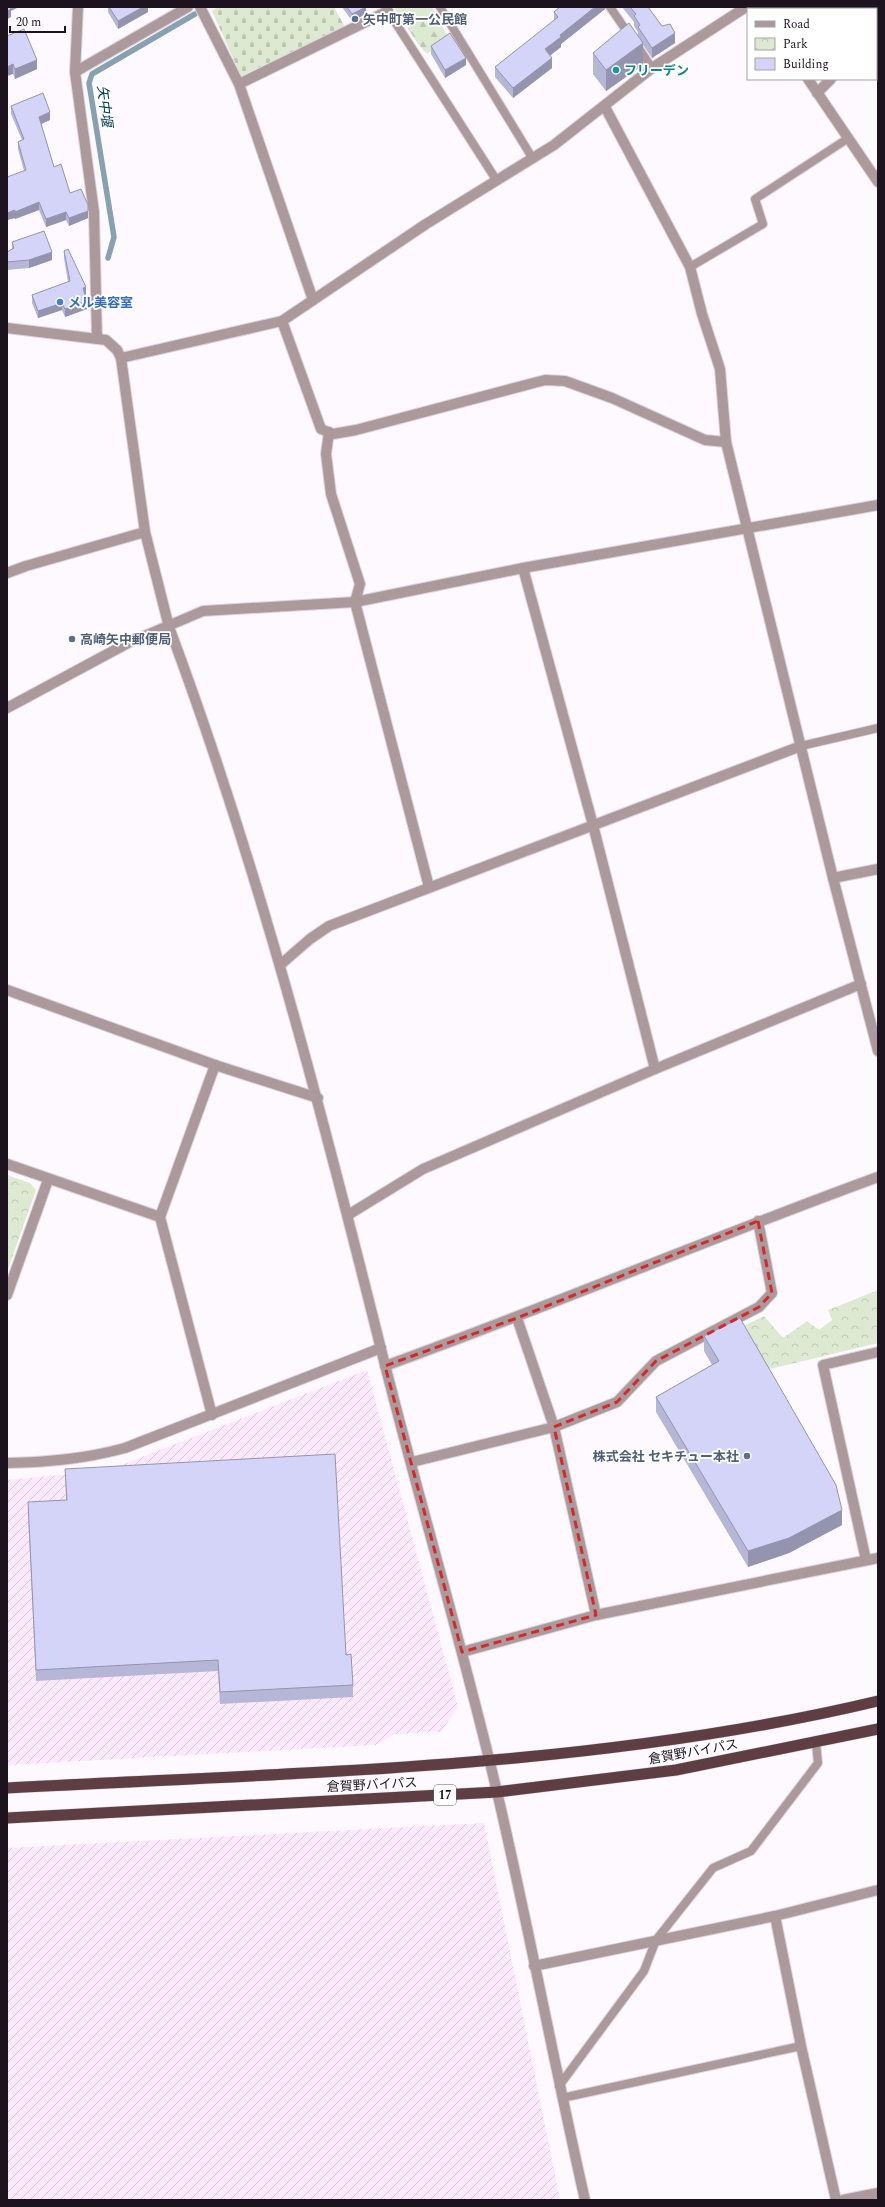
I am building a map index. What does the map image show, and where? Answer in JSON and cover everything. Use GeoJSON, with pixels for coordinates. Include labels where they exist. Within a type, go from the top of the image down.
{"type":"FeatureCollection","features":[{"type":"Feature","properties":{"kind":"highway","name":"倉賀野バイパス"},"geometry":{"type":"LineString","coordinates":[[7,1788],[489,1761],[669,1740],[811,1717],[878,1701]]}},
{"type":"Feature","properties":{"kind":"highway","name":"倉賀野バイパス"},"geometry":{"type":"LineString","coordinates":[[7,1818],[497,1792],[676,1770],[816,1743],[878,1729]]}},
{"type":"Feature","properties":{"kind":"street"},"geometry":{"type":"LineString","coordinates":[[78,7],[75,72],[94,212],[97,339]]}},
{"type":"Feature","properties":{"kind":"street"},"geometry":{"type":"LineString","coordinates":[[75,72],[188,7]]}},
{"type":"Feature","properties":{"kind":"street"},"geometry":{"type":"LineString","coordinates":[[200,7],[239,84],[313,300]]}},
{"type":"Feature","properties":{"kind":"street"},"geometry":{"type":"LineString","coordinates":[[121,358],[282,321],[426,224],[533,159],[605,107],[652,68],[746,7]]}},
{"type":"Feature","properties":{"kind":"street"},"geometry":{"type":"LineString","coordinates":[[239,84],[388,11]]}},
{"type":"Feature","properties":{"kind":"street"},"geometry":{"type":"LineString","coordinates":[[809,80],[878,182]]}},
{"type":"Feature","properties":{"kind":"street"},"geometry":{"type":"LineString","coordinates":[[817,93],[830,80]]}},
{"type":"Feature","properties":{"kind":"street"},"geometry":{"type":"LineString","coordinates":[[605,107],[690,267],[702,314],[720,369],[726,442],[833,878],[878,1051]]}},
{"type":"Feature","properties":{"kind":"street"},"geometry":{"type":"LineString","coordinates":[[282,321],[321,429],[333,434],[356,430],[545,380],[564,381],[612,398],[705,440],[726,442]]}},
{"type":"Feature","properties":{"kind":"street"},"geometry":{"type":"LineString","coordinates":[[7,327],[106,340],[117,350],[121,358],[145,532],[169,627],[198,704],[280,965],[318,1098],[385,1366],[462,1652],[497,1792],[559,2086],[585,2200]]}},
{"type":"Feature","properties":{"kind":"street"},"geometry":{"type":"LineString","coordinates":[[329,432],[326,454],[331,494],[360,584],[355,602],[428,887]]}},
{"type":"Feature","properties":{"kind":"street"},"geometry":{"type":"LineString","coordinates":[[7,708],[128,643],[169,627],[203,611],[355,602],[523,568],[878,505]]}},
{"type":"Feature","properties":{"kind":"street"},"geometry":{"type":"LineString","coordinates":[[7,574],[26,566],[145,532]]}},
{"type":"Feature","properties":{"kind":"street"},"geometry":{"type":"LineString","coordinates":[[523,568],[593,825],[655,1069]]}},
{"type":"Feature","properties":{"kind":"street"},"geometry":{"type":"LineString","coordinates":[[280,965],[310,939],[330,926],[428,887],[801,746]]}},
{"type":"Feature","properties":{"kind":"street"},"geometry":{"type":"LineString","coordinates":[[833,878],[878,869]]}},
{"type":"Feature","properties":{"kind":"street"},"geometry":{"type":"LineString","coordinates":[[348,1215],[423,1169],[655,1069],[861,984]]}},
{"type":"Feature","properties":{"kind":"street"},"geometry":{"type":"LineString","coordinates":[[7,990],[215,1065],[318,1098]]}},
{"type":"Feature","properties":{"kind":"street"},"geometry":{"type":"LineString","coordinates":[[212,1415],[160,1217],[215,1065]]}},
{"type":"Feature","properties":{"kind":"street"},"geometry":{"type":"LineString","coordinates":[[7,1164],[48,1180],[160,1217]]}},
{"type":"Feature","properties":{"kind":"street"},"geometry":{"type":"LineString","coordinates":[[385,1366],[517,1318],[758,1221],[878,1177]]}},
{"type":"Feature","properties":{"kind":"street"},"geometry":{"type":"LineString","coordinates":[[7,1295],[48,1180]]}},
{"type":"Feature","properties":{"kind":"street"},"geometry":{"type":"LineString","coordinates":[[412,1462],[554,1427],[617,1402],[656,1361],[760,1307],[772,1293],[758,1221]]}},
{"type":"Feature","properties":{"kind":"street"},"geometry":{"type":"LineString","coordinates":[[517,1318],[554,1427],[596,1615]]}},
{"type":"Feature","properties":{"kind":"street"},"geometry":{"type":"LineString","coordinates":[[7,1463],[51,1462],[90,1458],[125,1448],[381,1348]]}},
{"type":"Feature","properties":{"kind":"street"},"geometry":{"type":"LineString","coordinates":[[866,1560],[823,1364],[878,1352]]}},
{"type":"Feature","properties":{"kind":"street"},"geometry":{"type":"LineString","coordinates":[[462,1652],[596,1615],[878,1558]]}},
{"type":"Feature","properties":{"kind":"street"},"geometry":{"type":"LineString","coordinates":[[534,1966],[775,1916],[878,1890]]}},
{"type":"Feature","properties":{"kind":"street"},"geometry":{"type":"LineString","coordinates":[[775,1916],[801,2046],[836,2200]]}},
{"type":"Feature","properties":{"kind":"street"},"geometry":{"type":"LineString","coordinates":[[843,2200],[878,2193]]}},
{"type":"Feature","properties":{"kind":"lane"},"geometry":{"type":"LineString","coordinates":[[440,7],[533,159]]}},
{"type":"Feature","properties":{"kind":"lane"},"geometry":{"type":"LineString","coordinates":[[610,7],[652,68]]}},
{"type":"Feature","properties":{"kind":"lane"},"geometry":{"type":"LineString","coordinates":[[388,11],[497,181]]}},
{"type":"Feature","properties":{"kind":"lane"},"geometry":{"type":"LineString","coordinates":[[690,267],[763,224],[755,199],[848,139]]}},
{"type":"Feature","properties":{"kind":"lane"},"geometry":{"type":"LineString","coordinates":[[801,746],[878,728]]}},
{"type":"Feature","properties":{"kind":"lane"},"geometry":{"type":"LineString","coordinates":[[559,2086],[644,1971],[656,1940],[713,1868],[751,1851],[818,1763],[816,1743]]}},
{"type":"Feature","properties":{"kind":"lane"},"geometry":{"type":"LineString","coordinates":[[562,2098],[801,2046]]}},
{"type":"Feature","properties":{"kind":"highlighted area"},"geometry":{"type":"Polygon","coordinates":[[[758,1221],[772,1293],[759,1307],[656,1361],[617,1402],[554,1427],[596,1615],[462,1652],[385,1366],[517,1318],[758,1221]]]}},
{"type":"Feature","properties":{"kind":"shaded area"},"geometry":{"type":"Polygon","coordinates":[[[367,1370],[458,1707],[441,1732],[395,1734],[376,1745],[7,1765],[7,1480],[82,1473],[116,1467],[367,1370]]]}},
{"type":"Feature","properties":{"kind":"shaded area"},"geometry":{"type":"Polygon","coordinates":[[[484,1823],[560,2200],[7,2200],[7,1848],[484,1823]]]}},
{"type":"Feature","properties":{"kind":"green space"},"geometry":{"type":"Polygon","coordinates":[[[218,7],[334,7],[345,27],[241,76],[212,11],[218,7]]]}},
{"type":"Feature","properties":{"kind":"green space"},"geometry":{"type":"Polygon","coordinates":[[[394,7],[432,7],[449,39],[427,54],[418,44],[394,7]]]}},
{"type":"Feature","properties":{"kind":"green space"},"geometry":{"type":"Polygon","coordinates":[[[7,1175],[30,1183],[36,1190],[7,1272],[7,1175]]]}},
{"type":"Feature","properties":{"kind":"green space"},"geometry":{"type":"Polygon","coordinates":[[[878,1290],[878,1343],[770,1369],[742,1327],[764,1316],[783,1338],[807,1321],[819,1330],[832,1320],[828,1310],[878,1290]]]}},
{"type":"Feature","properties":{"kind":"building"},"geometry":{"type":"Polygon","coordinates":[[[7,7],[10,7],[11,9],[7,11],[7,7]]]}},
{"type":"Feature","properties":{"kind":"building"},"geometry":{"type":"Polygon","coordinates":[[[109,7],[143,7],[118,21],[109,7]]]}},
{"type":"Feature","properties":{"kind":"building"},"geometry":{"type":"Polygon","coordinates":[[[347,7],[366,7],[352,14],[347,7]]]}},
{"type":"Feature","properties":{"kind":"building"},"geometry":{"type":"Polygon","coordinates":[[[560,7],[595,7],[545,49],[552,58],[513,88],[495,67],[558,17],[554,12],[560,7]]]}},
{"type":"Feature","properties":{"kind":"building"},"geometry":{"type":"Polygon","coordinates":[[[630,7],[648,7],[662,26],[670,24],[675,33],[652,48],[638,27],[640,25],[634,16],[636,14],[630,7]]]}},
{"type":"Feature","properties":{"kind":"building"},"geometry":{"type":"Polygon","coordinates":[[[629,23],[643,43],[606,70],[593,53],[629,23]]]}},
{"type":"Feature","properties":{"kind":"building"},"geometry":{"type":"Polygon","coordinates":[[[24,29],[37,60],[15,69],[13,64],[7,67],[7,36],[24,29]]]}},
{"type":"Feature","properties":{"kind":"building"},"geometry":{"type":"Polygon","coordinates":[[[450,33],[466,58],[445,70],[431,46],[450,33]]]}},
{"type":"Feature","properties":{"kind":"building"},"geometry":{"type":"Polygon","coordinates":[[[43,93],[50,112],[39,117],[54,167],[61,164],[70,193],[81,189],[88,205],[88,211],[69,218],[66,212],[46,219],[39,202],[15,212],[15,210],[7,213],[7,177],[26,170],[18,142],[24,139],[11,106],[43,93]]]}},
{"type":"Feature","properties":{"kind":"building"},"geometry":{"type":"Polygon","coordinates":[[[44,231],[52,252],[29,260],[7,262],[7,252],[14,248],[12,242],[44,231]]]}},
{"type":"Feature","properties":{"kind":"building"},"geometry":{"type":"Polygon","coordinates":[[[68,249],[86,287],[83,288],[87,301],[65,309],[62,303],[38,311],[32,295],[70,281],[64,251],[68,249]]]}},
{"type":"Feature","properties":{"kind":"building","name":"株式会社 セキチュー本社"},"geometry":{"type":"Polygon","coordinates":[[[740,1318],[836,1485],[842,1510],[789,1538],[748,1551],[656,1397],[719,1361],[704,1336],[740,1318]]]}},
{"type":"Feature","properties":{"kind":"building"},"geometry":{"type":"Polygon","coordinates":[[[335,1454],[346,1655],[351,1654],[353,1685],[220,1692],[218,1660],[36,1670],[28,1502],[67,1500],[65,1469],[335,1454]]]}},
{"type":"Feature","properties":{"kind":"waterway","name":"矢中堰"},"geometry":{"type":"LineString","coordinates":[[108,258],[114,237],[89,83],[92,74],[195,14]]}},
{"type":"Feature","properties":{"kind":"place","name":"矢中町第一公民館"},"geometry":{"type":"Point","coordinates":[355,19]}},
{"type":"Feature","properties":{"kind":"place","name":"フリーデン"},"geometry":{"type":"Point","coordinates":[616,70]}},
{"type":"Feature","properties":{"kind":"place","name":"メル美容室"},"geometry":{"type":"Point","coordinates":[60,302]}},
{"type":"Feature","properties":{"kind":"place","name":"高崎矢中郵便局"},"geometry":{"type":"Point","coordinates":[72,639]}},
{"type":"Feature","properties":{"kind":"place","name":"株式会社 セキチュー本社"},"geometry":{"type":"Point","coordinates":[747,1456]}}]}
